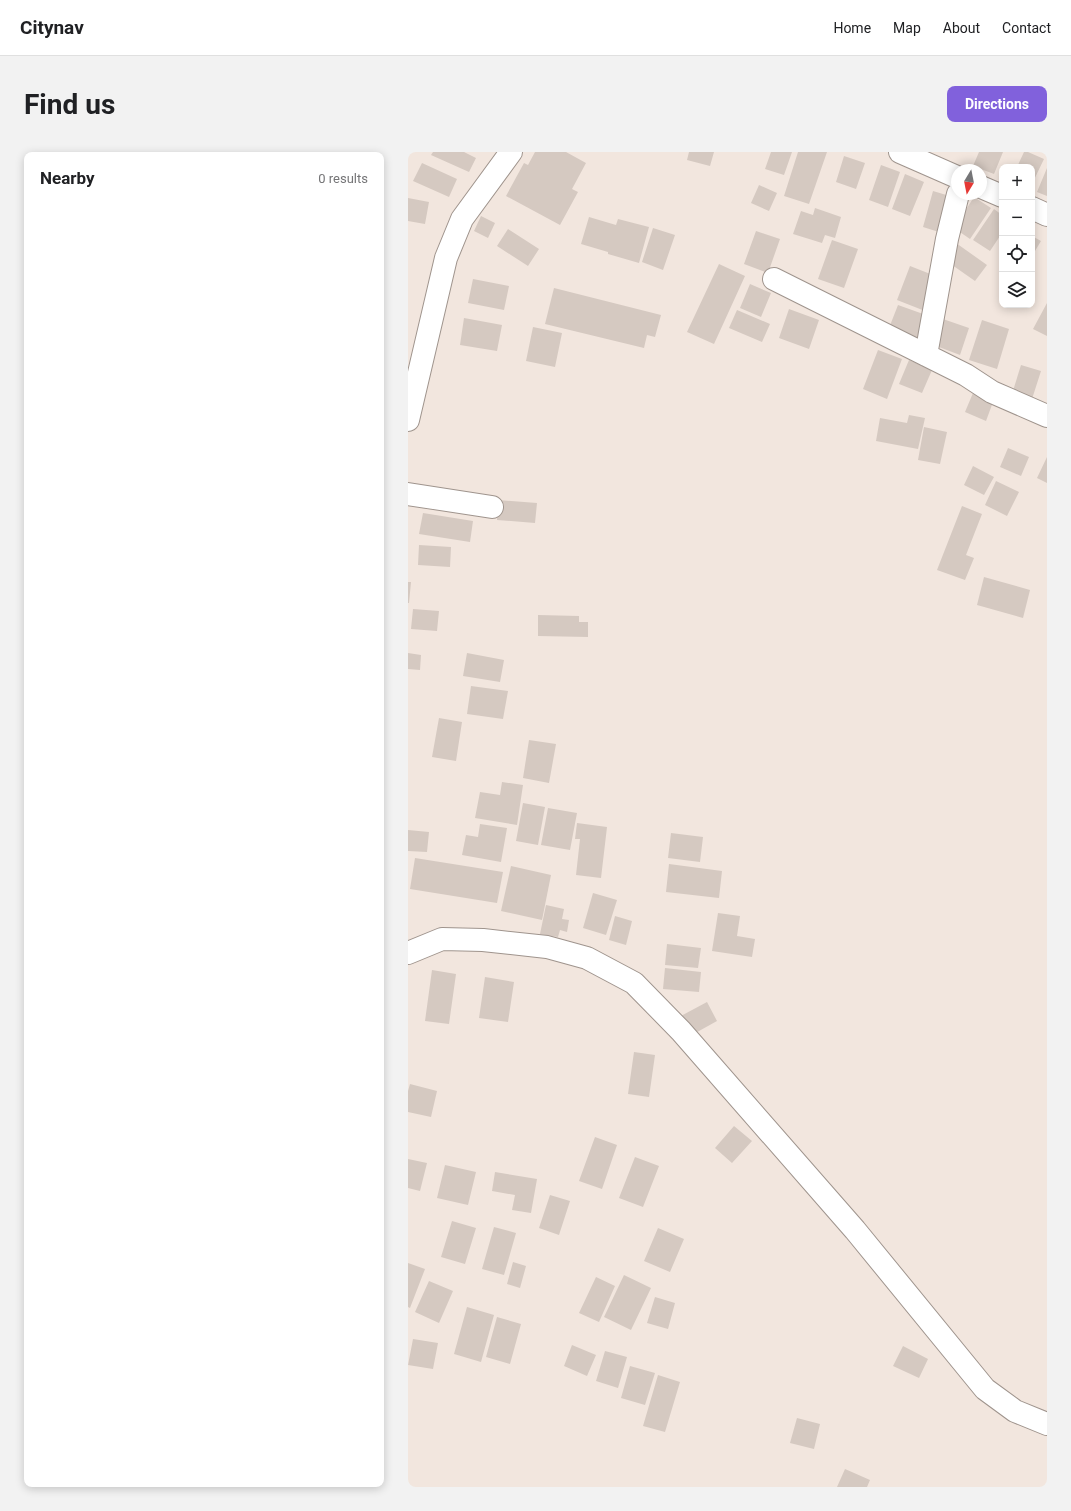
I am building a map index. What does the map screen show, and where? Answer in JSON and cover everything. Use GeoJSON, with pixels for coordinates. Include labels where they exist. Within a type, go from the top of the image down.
{"type":"FeatureCollection","features":[{"type":"Feature","properties":{"kind":"street"},"geometry":{"type":"LineString","coordinates":[[408,420],[446,258],[462,219],[511,152]]}},
{"type":"Feature","properties":{"kind":"street"},"geometry":{"type":"LineString","coordinates":[[900,152],[951,174]]}},
{"type":"Feature","properties":{"kind":"street"},"geometry":{"type":"LineString","coordinates":[[987,190],[999,195]]}},
{"type":"Feature","properties":{"kind":"street"},"geometry":{"type":"LineString","coordinates":[[926,355],[947,239],[957,200]]}},
{"type":"Feature","properties":{"kind":"street"},"geometry":{"type":"LineString","coordinates":[[1035,209],[1047,215]]}},
{"type":"Feature","properties":{"kind":"street"},"geometry":{"type":"LineString","coordinates":[[774,280],[966,375],[992,392],[1047,416]]}},
{"type":"Feature","properties":{"kind":"street"},"geometry":{"type":"LineString","coordinates":[[408,494],[492,507]]}},
{"type":"Feature","properties":{"kind":"street"},"geometry":{"type":"LineString","coordinates":[[408,953],[442,939],[483,940],[547,947],[587,958],[634,983],[681,1031],[855,1230],[985,1389],[1015,1411],[1047,1424]]}},
{"type":"Feature","properties":{"kind":"building"},"geometry":{"type":"Polygon","coordinates":[[[433,152],[464,152],[476,158],[469,172],[431,155],[433,152]]]}},
{"type":"Feature","properties":{"kind":"building"},"geometry":{"type":"Polygon","coordinates":[[[535,152],[566,152],[586,163],[572,189],[578,192],[560,225],[506,196],[524,163],[528,165],[535,152]]]}},
{"type":"Feature","properties":{"kind":"building"},"geometry":{"type":"Polygon","coordinates":[[[689,152],[714,152],[710,166],[687,160],[689,152]]]}},
{"type":"Feature","properties":{"kind":"building"},"geometry":{"type":"Polygon","coordinates":[[[771,152],[792,152],[784,175],[765,169],[771,152]]]}},
{"type":"Feature","properties":{"kind":"building"},"geometry":{"type":"Polygon","coordinates":[[[798,152],[827,152],[809,204],[784,196],[798,152]]]}},
{"type":"Feature","properties":{"kind":"building"},"geometry":{"type":"Polygon","coordinates":[[[979,152],[1003,152],[994,174],[987,171],[987,164],[974,164],[979,152]]]}},
{"type":"Feature","properties":{"kind":"building"},"geometry":{"type":"Polygon","coordinates":[[[1024,152],[1028,152],[1044,159],[1035,178],[1035,164],[1018,164],[1024,152]]]}},
{"type":"Feature","properties":{"kind":"building"},"geometry":{"type":"Polygon","coordinates":[[[844,156],[865,163],[856,189],[836,182],[844,156]]]}},
{"type":"Feature","properties":{"kind":"building"},"geometry":{"type":"Polygon","coordinates":[[[422,163],[457,179],[449,197],[413,181],[422,163]]]}},
{"type":"Feature","properties":{"kind":"building"},"geometry":{"type":"Polygon","coordinates":[[[881,165],[900,172],[888,207],[869,200],[881,165]]]}},
{"type":"Feature","properties":{"kind":"building"},"geometry":{"type":"Polygon","coordinates":[[[1047,168],[1047,196],[1037,192],[1047,168]]]}},
{"type":"Feature","properties":{"kind":"building"},"geometry":{"type":"Polygon","coordinates":[[[905,174],[924,182],[910,216],[892,209],[905,174]]]}},
{"type":"Feature","properties":{"kind":"building"},"geometry":{"type":"Polygon","coordinates":[[[759,185],[777,193],[769,211],[751,203],[759,185]]]}},
{"type":"Feature","properties":{"kind":"building"},"geometry":{"type":"Polygon","coordinates":[[[933,191],[951,196],[952,200],[942,233],[923,227],[933,191]]]}},
{"type":"Feature","properties":{"kind":"building"},"geometry":{"type":"Polygon","coordinates":[[[408,198],[429,202],[425,224],[408,221],[408,198]]]}},
{"type":"Feature","properties":{"kind":"building"},"geometry":{"type":"Polygon","coordinates":[[[972,200],[979,200],[991,208],[970,239],[954,228],[972,200]]]}},
{"type":"Feature","properties":{"kind":"building"},"geometry":{"type":"Polygon","coordinates":[[[815,208],[841,217],[835,238],[825,235],[822,243],[793,234],[801,211],[813,215],[815,208]]]}},
{"type":"Feature","properties":{"kind":"building"},"geometry":{"type":"Polygon","coordinates":[[[994,209],[999,213],[999,238],[990,251],[973,240],[994,209]]]}},
{"type":"Feature","properties":{"kind":"building"},"geometry":{"type":"Polygon","coordinates":[[[481,216],[495,223],[488,238],[474,231],[481,216]]]}},
{"type":"Feature","properties":{"kind":"building"},"geometry":{"type":"Polygon","coordinates":[[[589,217],[616,225],[618,219],[649,227],[639,263],[581,244],[589,217]]]}},
{"type":"Feature","properties":{"kind":"building"},"geometry":{"type":"Polygon","coordinates":[[[653,228],[675,235],[663,270],[642,262],[653,228]]]}},
{"type":"Feature","properties":{"kind":"building"},"geometry":{"type":"Polygon","coordinates":[[[508,229],[539,249],[528,266],[497,246],[508,229]]]}},
{"type":"Feature","properties":{"kind":"building"},"geometry":{"type":"Polygon","coordinates":[[[756,231],[780,239],[768,273],[744,264],[756,231]]]}},
{"type":"Feature","properties":{"kind":"building"},"geometry":{"type":"Polygon","coordinates":[[[1035,238],[1041,241],[1035,251],[1035,238]]]}},
{"type":"Feature","properties":{"kind":"building"},"geometry":{"type":"Polygon","coordinates":[[[832,240],[858,249],[844,288],[818,279],[832,240]]]}},
{"type":"Feature","properties":{"kind":"building"},"geometry":{"type":"Polygon","coordinates":[[[956,243],[987,265],[975,281],[945,260],[956,243]]]}},
{"type":"Feature","properties":{"kind":"building"},"geometry":{"type":"Polygon","coordinates":[[[719,264],[745,276],[714,344],[687,332],[719,264]]]}},
{"type":"Feature","properties":{"kind":"building"},"geometry":{"type":"Polygon","coordinates":[[[910,266],[938,277],[925,311],[897,300],[910,266]]]}},
{"type":"Feature","properties":{"kind":"building"},"geometry":{"type":"Polygon","coordinates":[[[473,279],[509,286],[504,310],[468,303],[473,279]]]}},
{"type":"Feature","properties":{"kind":"building"},"geometry":{"type":"Polygon","coordinates":[[[750,284],[771,293],[761,317],[740,308],[750,284]]]}},
{"type":"Feature","properties":{"kind":"building"},"geometry":{"type":"Polygon","coordinates":[[[554,288],[661,315],[655,337],[647,335],[644,348],[545,324],[554,288]]]}},
{"type":"Feature","properties":{"kind":"building"},"geometry":{"type":"Polygon","coordinates":[[[1047,303],[1047,336],[1033,329],[1047,303]]]}},
{"type":"Feature","properties":{"kind":"building"},"geometry":{"type":"Polygon","coordinates":[[[898,305],[926,315],[916,339],[889,328],[898,305]]]}},
{"type":"Feature","properties":{"kind":"building"},"geometry":{"type":"Polygon","coordinates":[[[789,309],[819,320],[809,349],[779,338],[789,309]]]}},
{"type":"Feature","properties":{"kind":"building"},"geometry":{"type":"Polygon","coordinates":[[[737,310],[770,324],[762,342],[729,328],[737,310]]]}},
{"type":"Feature","properties":{"kind":"building"},"geometry":{"type":"Polygon","coordinates":[[[464,318],[502,325],[497,351],[460,345],[464,318]]]}},
{"type":"Feature","properties":{"kind":"building"},"geometry":{"type":"Polygon","coordinates":[[[940,318],[969,328],[960,355],[931,344],[940,318]]]}},
{"type":"Feature","properties":{"kind":"building"},"geometry":{"type":"Polygon","coordinates":[[[982,320],[1009,329],[997,369],[969,360],[982,320]]]}},
{"type":"Feature","properties":{"kind":"building"},"geometry":{"type":"Polygon","coordinates":[[[533,327],[562,333],[555,367],[526,361],[533,327]]]}},
{"type":"Feature","properties":{"kind":"building"},"geometry":{"type":"Polygon","coordinates":[[[878,350],[902,359],[887,399],[863,389],[878,350]]]}},
{"type":"Feature","properties":{"kind":"building"},"geometry":{"type":"Polygon","coordinates":[[[909,360],[932,370],[922,393],[899,384],[909,360]]]}},
{"type":"Feature","properties":{"kind":"building"},"geometry":{"type":"Polygon","coordinates":[[[1021,365],[1041,371],[1032,399],[1012,394],[1021,365]]]}},
{"type":"Feature","properties":{"kind":"building"},"geometry":{"type":"Polygon","coordinates":[[[973,393],[993,402],[986,421],[965,412],[973,393]]]}},
{"type":"Feature","properties":{"kind":"building"},"geometry":{"type":"Polygon","coordinates":[[[909,415],[925,418],[918,449],[876,441],[880,418],[907,423],[909,415]]]}},
{"type":"Feature","properties":{"kind":"building"},"geometry":{"type":"Polygon","coordinates":[[[924,427],[947,432],[940,464],[918,460],[924,427]]]}},
{"type":"Feature","properties":{"kind":"building"},"geometry":{"type":"Polygon","coordinates":[[[1008,448],[1029,457],[1021,476],[1000,467],[1008,448]]]}},
{"type":"Feature","properties":{"kind":"building"},"geometry":{"type":"Polygon","coordinates":[[[1047,457],[1047,483],[1037,478],[1047,457]]]}},
{"type":"Feature","properties":{"kind":"building"},"geometry":{"type":"Polygon","coordinates":[[[973,466],[994,477],[984,495],[964,485],[973,466]]]}},
{"type":"Feature","properties":{"kind":"building"},"geometry":{"type":"Polygon","coordinates":[[[996,481],[1019,492],[1007,516],[985,505],[996,481]]]}},
{"type":"Feature","properties":{"kind":"building"},"geometry":{"type":"Polygon","coordinates":[[[498,500],[537,503],[535,523],[497,520],[498,500]]]}},
{"type":"Feature","properties":{"kind":"building"},"geometry":{"type":"Polygon","coordinates":[[[962,506],[982,514],[966,555],[974,558],[965,580],[937,570],[962,506]]]}},
{"type":"Feature","properties":{"kind":"building"},"geometry":{"type":"Polygon","coordinates":[[[423,513],[473,521],[470,542],[419,534],[423,513]]]}},
{"type":"Feature","properties":{"kind":"building"},"geometry":{"type":"Polygon","coordinates":[[[419,545],[451,547],[450,567],[418,565],[419,545]]]}},
{"type":"Feature","properties":{"kind":"building"},"geometry":{"type":"Polygon","coordinates":[[[984,577],[1030,590],[1023,618],[977,605],[984,577]]]}},
{"type":"Feature","properties":{"kind":"building"},"geometry":{"type":"Polygon","coordinates":[[[408,582],[411,582],[409,603],[408,603],[408,582]]]}},
{"type":"Feature","properties":{"kind":"building"},"geometry":{"type":"Polygon","coordinates":[[[413,609],[439,611],[437,631],[411,629],[413,609]]]}},
{"type":"Feature","properties":{"kind":"building"},"geometry":{"type":"Polygon","coordinates":[[[538,615],[579,616],[579,622],[588,622],[588,637],[538,636],[538,615]]]}},
{"type":"Feature","properties":{"kind":"building"},"geometry":{"type":"Polygon","coordinates":[[[408,653],[421,655],[420,670],[408,669],[408,653]]]}},
{"type":"Feature","properties":{"kind":"building"},"geometry":{"type":"Polygon","coordinates":[[[467,653],[504,660],[500,682],[463,676],[467,653]]]}},
{"type":"Feature","properties":{"kind":"building"},"geometry":{"type":"Polygon","coordinates":[[[471,686],[508,691],[503,719],[467,714],[471,686]]]}},
{"type":"Feature","properties":{"kind":"building"},"geometry":{"type":"Polygon","coordinates":[[[439,718],[462,722],[456,761],[432,757],[439,718]]]}},
{"type":"Feature","properties":{"kind":"building"},"geometry":{"type":"Polygon","coordinates":[[[529,740],[556,744],[549,783],[523,778],[529,740]]]}},
{"type":"Feature","properties":{"kind":"building"},"geometry":{"type":"Polygon","coordinates":[[[502,782],[523,785],[517,825],[475,818],[480,792],[500,795],[502,782]]]}},
{"type":"Feature","properties":{"kind":"building"},"geometry":{"type":"Polygon","coordinates":[[[523,803],[545,807],[538,845],[516,841],[523,803]]]}},
{"type":"Feature","properties":{"kind":"building"},"geometry":{"type":"Polygon","coordinates":[[[548,808],[577,813],[570,850],[541,845],[548,808]]]}},
{"type":"Feature","properties":{"kind":"building"},"geometry":{"type":"Polygon","coordinates":[[[577,823],[607,827],[601,878],[576,875],[580,839],[575,839],[577,823]]]}},
{"type":"Feature","properties":{"kind":"building"},"geometry":{"type":"Polygon","coordinates":[[[480,824],[507,828],[501,862],[462,855],[466,835],[478,837],[480,824]]]}},
{"type":"Feature","properties":{"kind":"building"},"geometry":{"type":"Polygon","coordinates":[[[408,830],[429,832],[427,852],[408,851],[408,830]]]}},
{"type":"Feature","properties":{"kind":"building"},"geometry":{"type":"Polygon","coordinates":[[[671,833],[703,837],[700,862],[668,858],[671,833]]]}},
{"type":"Feature","properties":{"kind":"building"},"geometry":{"type":"Polygon","coordinates":[[[415,858],[503,872],[497,903],[410,889],[415,858]]]}},
{"type":"Feature","properties":{"kind":"building"},"geometry":{"type":"Polygon","coordinates":[[[669,864],[722,871],[719,898],[666,892],[669,864]]]}},
{"type":"Feature","properties":{"kind":"building"},"geometry":{"type":"Polygon","coordinates":[[[511,866],[551,875],[542,920],[501,911],[511,866]]]}},
{"type":"Feature","properties":{"kind":"building"},"geometry":{"type":"Polygon","coordinates":[[[593,893],[617,900],[606,935],[583,928],[593,893]]]}},
{"type":"Feature","properties":{"kind":"building"},"geometry":{"type":"Polygon","coordinates":[[[546,905],[564,909],[562,919],[569,920],[567,932],[560,930],[558,937],[540,934],[546,905]]]}},
{"type":"Feature","properties":{"kind":"building"},"geometry":{"type":"Polygon","coordinates":[[[718,913],[740,916],[737,936],[755,939],[752,957],[712,951],[718,913]]]}},
{"type":"Feature","properties":{"kind":"building"},"geometry":{"type":"Polygon","coordinates":[[[615,916],[632,921],[626,945],[609,940],[615,916]]]}},
{"type":"Feature","properties":{"kind":"building"},"geometry":{"type":"Polygon","coordinates":[[[667,944],[701,948],[698,968],[665,965],[667,944]]]}},
{"type":"Feature","properties":{"kind":"building"},"geometry":{"type":"Polygon","coordinates":[[[665,968],[701,972],[699,992],[663,989],[665,968]]]}},
{"type":"Feature","properties":{"kind":"building"},"geometry":{"type":"Polygon","coordinates":[[[432,970],[456,974],[449,1024],[425,1021],[432,970]]]}},
{"type":"Feature","properties":{"kind":"building"},"geometry":{"type":"Polygon","coordinates":[[[485,977],[514,982],[508,1022],[479,1018],[485,977]]]}},
{"type":"Feature","properties":{"kind":"building"},"geometry":{"type":"Polygon","coordinates":[[[707,1002],[717,1021],[690,1036],[679,1017],[707,1002]]]}},
{"type":"Feature","properties":{"kind":"building"},"geometry":{"type":"Polygon","coordinates":[[[634,1052],[655,1055],[649,1097],[628,1094],[634,1052]]]}},
{"type":"Feature","properties":{"kind":"building"},"geometry":{"type":"Polygon","coordinates":[[[410,1084],[437,1091],[431,1117],[408,1112],[408,1091],[410,1084]]]}},
{"type":"Feature","properties":{"kind":"building"},"geometry":{"type":"Polygon","coordinates":[[[734,1126],[752,1141],[732,1163],[715,1148],[734,1126]]]}},
{"type":"Feature","properties":{"kind":"building"},"geometry":{"type":"Polygon","coordinates":[[[595,1137],[617,1145],[602,1189],[579,1181],[595,1137]]]}},
{"type":"Feature","properties":{"kind":"building"},"geometry":{"type":"Polygon","coordinates":[[[635,1157],[659,1166],[643,1207],[619,1198],[635,1157]]]}},
{"type":"Feature","properties":{"kind":"building"},"geometry":{"type":"Polygon","coordinates":[[[408,1159],[427,1163],[420,1191],[408,1188],[408,1159]]]}},
{"type":"Feature","properties":{"kind":"building"},"geometry":{"type":"Polygon","coordinates":[[[445,1165],[476,1172],[468,1205],[437,1198],[445,1165]]]}},
{"type":"Feature","properties":{"kind":"building"},"geometry":{"type":"Polygon","coordinates":[[[495,1172],[537,1179],[531,1213],[512,1210],[515,1195],[492,1191],[495,1172]]]}},
{"type":"Feature","properties":{"kind":"building"},"geometry":{"type":"Polygon","coordinates":[[[550,1195],[570,1201],[559,1235],[539,1228],[550,1195]]]}},
{"type":"Feature","properties":{"kind":"building"},"geometry":{"type":"Polygon","coordinates":[[[452,1221],[476,1228],[465,1264],[441,1257],[452,1221]]]}},
{"type":"Feature","properties":{"kind":"building"},"geometry":{"type":"Polygon","coordinates":[[[494,1227],[516,1233],[504,1275],[482,1269],[494,1227]]]}},
{"type":"Feature","properties":{"kind":"building"},"geometry":{"type":"Polygon","coordinates":[[[658,1228],[684,1239],[670,1272],[644,1261],[658,1228]]]}},
{"type":"Feature","properties":{"kind":"building"},"geometry":{"type":"Polygon","coordinates":[[[513,1262],[526,1266],[520,1288],[507,1284],[513,1262]]]}},
{"type":"Feature","properties":{"kind":"building"},"geometry":{"type":"Polygon","coordinates":[[[408,1263],[425,1269],[410,1308],[408,1307],[408,1263]]]}},
{"type":"Feature","properties":{"kind":"building"},"geometry":{"type":"Polygon","coordinates":[[[624,1275],[651,1288],[631,1330],[604,1317],[624,1275]]]}},
{"type":"Feature","properties":{"kind":"building"},"geometry":{"type":"Polygon","coordinates":[[[596,1277],[615,1286],[599,1322],[579,1313],[596,1277]]]}},
{"type":"Feature","properties":{"kind":"building"},"geometry":{"type":"Polygon","coordinates":[[[429,1281],[453,1291],[439,1323],[415,1312],[429,1281]]]}},
{"type":"Feature","properties":{"kind":"building"},"geometry":{"type":"Polygon","coordinates":[[[655,1297],[675,1303],[668,1329],[647,1323],[655,1297]]]}},
{"type":"Feature","properties":{"kind":"building"},"geometry":{"type":"Polygon","coordinates":[[[467,1307],[494,1315],[481,1362],[454,1354],[467,1307]]]}},
{"type":"Feature","properties":{"kind":"building"},"geometry":{"type":"Polygon","coordinates":[[[497,1317],[521,1324],[510,1364],[486,1357],[497,1317]]]}},
{"type":"Feature","properties":{"kind":"building"},"geometry":{"type":"Polygon","coordinates":[[[413,1339],[438,1343],[433,1369],[408,1365],[413,1339]]]}},
{"type":"Feature","properties":{"kind":"building"},"geometry":{"type":"Polygon","coordinates":[[[572,1345],[596,1355],[587,1376],[564,1366],[572,1345]]]}},
{"type":"Feature","properties":{"kind":"building"},"geometry":{"type":"Polygon","coordinates":[[[903,1346],[928,1359],[919,1378],[893,1366],[903,1346]]]}},
{"type":"Feature","properties":{"kind":"building"},"geometry":{"type":"Polygon","coordinates":[[[605,1351],[627,1357],[618,1388],[596,1381],[605,1351]]]}},
{"type":"Feature","properties":{"kind":"building"},"geometry":{"type":"Polygon","coordinates":[[[630,1366],[655,1373],[645,1405],[621,1398],[630,1366]]]}},
{"type":"Feature","properties":{"kind":"building"},"geometry":{"type":"Polygon","coordinates":[[[658,1375],[680,1382],[665,1432],[643,1426],[658,1375]]]}},
{"type":"Feature","properties":{"kind":"building"},"geometry":{"type":"Polygon","coordinates":[[[797,1418],[820,1424],[814,1449],[790,1443],[797,1418]]]}},
{"type":"Feature","properties":{"kind":"building"},"geometry":{"type":"Polygon","coordinates":[[[845,1469],[870,1480],[867,1487],[837,1487],[845,1469]]]}}]}
